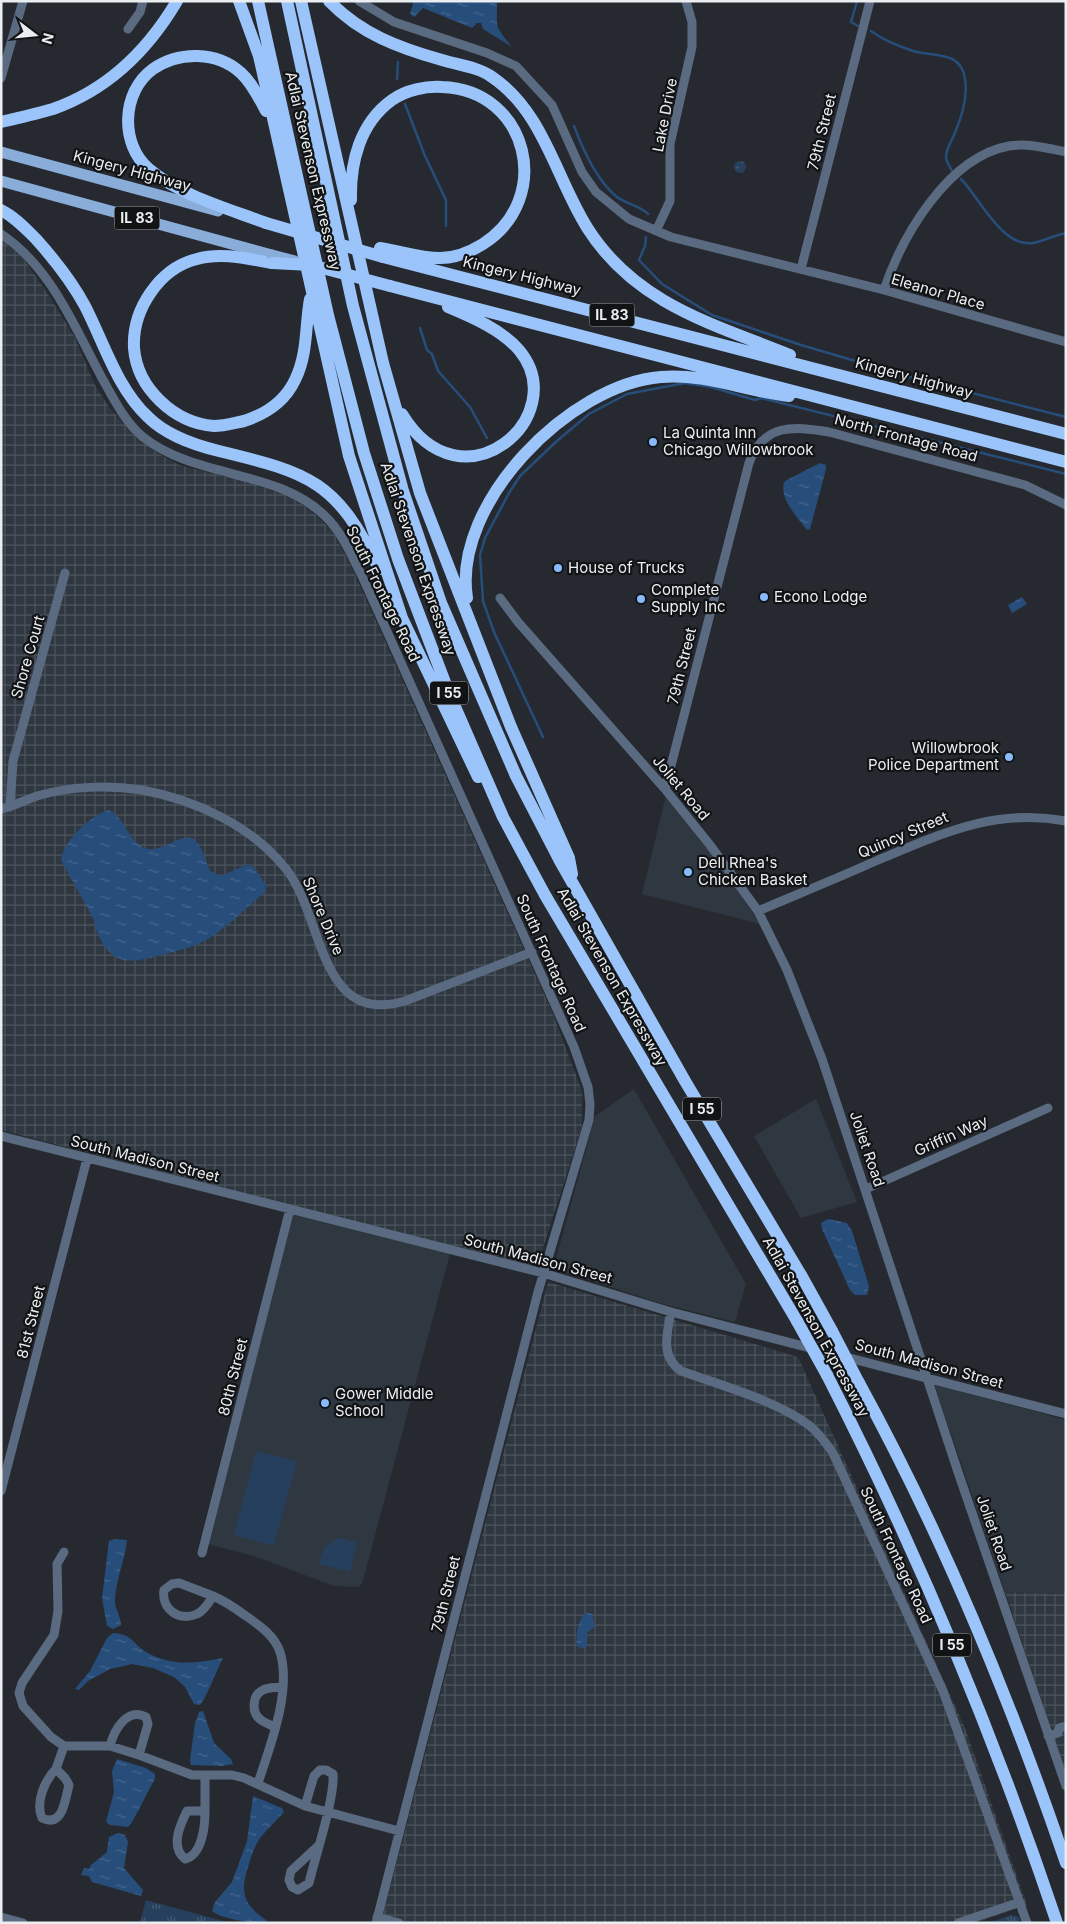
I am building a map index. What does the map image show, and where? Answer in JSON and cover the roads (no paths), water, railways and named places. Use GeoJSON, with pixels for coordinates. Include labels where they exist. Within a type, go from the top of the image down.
{"type":"FeatureCollection","features":[{"type":"Feature","properties":{"kind":"highway"},"geometry":{"type":"LineString","coordinates":[[1,122],[53,109],[78,98],[118,73],[160,29],[177,1]]}},
{"type":"Feature","properties":{"kind":"highway"},"geometry":{"type":"LineString","coordinates":[[239,1],[259,56],[272,122],[349,456],[402,618]]}},
{"type":"Feature","properties":{"kind":"highway","name":"Adlai Stevenson Expressway"},"geometry":{"type":"LineString","coordinates":[[258,1],[328,315],[364,453],[404,577],[449,693],[502,817],[574,944],[827,1375],[908,1542],[983,1716],[1025,1827],[1057,1923]]}},
{"type":"Feature","properties":{"kind":"highway","name":"Adlai Stevenson Expressway"},"geometry":{"type":"LineString","coordinates":[[287,1],[353,306],[404,491],[445,612],[516,776],[574,886],[832,1332],[890,1440],[967,1606],[1030,1764],[1066,1863]]}},
{"type":"Feature","properties":{"kind":"highway"},"geometry":{"type":"LineString","coordinates":[[301,1],[383,363],[420,493],[511,727],[569,858],[574,886]]}},
{"type":"Feature","properties":{"kind":"highway"},"geometry":{"type":"LineString","coordinates":[[329,1],[356,26],[387,42],[491,76],[510,92],[523,105],[533,122],[588,230],[634,281],[658,299],[717,328],[841,375]]}},
{"type":"Feature","properties":{"kind":"highway"},"geometry":{"type":"LineString","coordinates":[[266,224],[193,194],[162,179],[148,169],[132,146],[127,122],[130,105],[136,90],[152,70],[165,62],[192,56],[219,59],[241,72],[252,85],[272,122]]}},
{"type":"Feature","properties":{"kind":"highway"},"geometry":{"type":"LineString","coordinates":[[351,223],[352,165],[364,131],[384,106],[409,91],[438,86],[480,95],[494,106],[513,128],[518,139],[524,164],[523,190],[512,216],[503,229],[474,250],[458,255],[441,258],[382,253]]}},
{"type":"Feature","properties":{"kind":"highway"},"geometry":{"type":"LineString","coordinates":[[1,210],[25,228],[58,265],[84,304],[125,387],[148,418],[184,439],[205,447],[278,465],[328,492],[345,509],[357,527],[402,618],[470,765],[502,817]]}},
{"type":"Feature","properties":{"kind":"highway","name":"Kingery Highway"},"geometry":{"type":"LineString","coordinates":[[266,224],[1066,434]]}},
{"type":"Feature","properties":{"kind":"highway"},"geometry":{"type":"LineString","coordinates":[[272,259],[220,255],[200,258],[173,270],[160,281],[149,295],[140,312],[134,348],[143,379],[152,394],[166,406],[181,415],[214,426],[231,424],[268,412],[283,399],[295,381],[302,364],[312,291]]}},
{"type":"Feature","properties":{"kind":"highway","name":"IL 83"},"geometry":{"type":"LineString","coordinates":[[272,259],[310,265],[1066,462]]}},
{"type":"Feature","properties":{"kind":"highway"},"geometry":{"type":"LineString","coordinates":[[383,363],[402,414],[413,431],[435,449],[451,455],[465,457],[494,451],[508,442],[520,429],[528,414],[533,389],[527,363],[520,351],[501,335],[466,315],[404,290]]}},
{"type":"Feature","properties":{"kind":"highway"},"geometry":{"type":"LineString","coordinates":[[471,622],[464,582],[467,556],[480,517],[494,492],[527,452],[571,415],[592,402],[630,383],[663,376],[702,378],[761,393],[834,402]]}},
{"type":"Feature","properties":{"kind":"main road","name":"Kingery Highway"},"geometry":{"type":"LineString","coordinates":[[1,152],[266,224]]}},
{"type":"Feature","properties":{"kind":"main road","name":"IL 83"},"geometry":{"type":"LineString","coordinates":[[1,181],[272,259]]}},
{"type":"Feature","properties":{"kind":"street"},"geometry":{"type":"LineString","coordinates":[[1,78],[23,1]]}},
{"type":"Feature","properties":{"kind":"street"},"geometry":{"type":"LineString","coordinates":[[128,29],[140,12],[143,1]]}},
{"type":"Feature","properties":{"kind":"street"},"geometry":{"type":"LineString","coordinates":[[359,1],[394,22],[487,53],[516,66],[552,105],[582,172],[596,192],[629,219],[671,238],[802,269]]}},
{"type":"Feature","properties":{"kind":"street","name":"Lake Drive"},"geometry":{"type":"LineString","coordinates":[[656,232],[670,201],[670,144],[692,47],[692,22],[686,1]]}},
{"type":"Feature","properties":{"kind":"street","name":"79th Street"},"geometry":{"type":"LineString","coordinates":[[802,269],[870,1]]}},
{"type":"Feature","properties":{"kind":"street"},"geometry":{"type":"LineString","coordinates":[[884,290],[908,234],[932,201],[965,166],[978,156],[1014,145],[1036,146],[1066,152]]}},
{"type":"Feature","properties":{"kind":"street","name":"South Frontage Road"},"geometry":{"type":"LineString","coordinates":[[1,234],[24,253],[39,269],[61,301],[127,419],[142,435],[172,455],[291,492],[324,515],[339,532],[371,595],[532,952],[574,1047],[588,1087],[589,1120],[543,1273]]}},
{"type":"Feature","properties":{"kind":"street","name":"Eleanor Place"},"geometry":{"type":"LineString","coordinates":[[802,269],[884,290],[1066,342]]}},
{"type":"Feature","properties":{"kind":"street","name":"North Frontage Road"},"geometry":{"type":"LineString","coordinates":[[749,463],[762,441],[777,431],[797,428],[810,429],[857,439],[1025,485],[1066,505]]}},
{"type":"Feature","properties":{"kind":"street","name":"79th Street"},"geometry":{"type":"LineString","coordinates":[[665,790],[749,463]]}},
{"type":"Feature","properties":{"kind":"street","name":"Shore Court"},"geometry":{"type":"LineString","coordinates":[[5,808],[13,761],[65,573]]}},
{"type":"Feature","properties":{"kind":"street","name":"Joliet Road"},"geometry":{"type":"LineString","coordinates":[[500,598],[518,622],[665,790],[710,846],[758,912],[811,1027],[929,1379],[958,1472],[1066,1786]]}},
{"type":"Feature","properties":{"kind":"street","name":"Shore Drive"},"geometry":{"type":"LineString","coordinates":[[5,808],[38,796],[60,791],[92,788],[125,788],[177,798],[226,820],[255,840],[289,872],[299,887],[334,978],[349,995],[365,1004],[387,1006],[405,1001],[532,952]]}},
{"type":"Feature","properties":{"kind":"street","name":"Quincy Street"},"geometry":{"type":"LineString","coordinates":[[758,912],[962,826],[1012,817],[1066,821]]}},
{"type":"Feature","properties":{"kind":"street","name":"Griffin Way"},"geometry":{"type":"LineString","coordinates":[[866,1189],[1048,1108]]}},
{"type":"Feature","properties":{"kind":"street","name":"South Madison Street"},"geometry":{"type":"LineString","coordinates":[[1,1136],[543,1273],[671,1312],[1066,1414]]}},
{"type":"Feature","properties":{"kind":"street","name":"81st Street"},"geometry":{"type":"LineString","coordinates":[[1,1491],[87,1159]]}},
{"type":"Feature","properties":{"kind":"street","name":"80th Street"},"geometry":{"type":"LineString","coordinates":[[202,1552],[290,1209]]}},
{"type":"Feature","properties":{"kind":"street","name":"79th Street"},"geometry":{"type":"LineString","coordinates":[[377,1920],[543,1273]]}},
{"type":"Feature","properties":{"kind":"street","name":"South Frontage Road"},"geometry":{"type":"LineString","coordinates":[[671,1312],[666,1348],[673,1365],[681,1371],[748,1395],[797,1417],[811,1427],[833,1453],[943,1691],[1027,1923]]}},
{"type":"Feature","properties":{"kind":"street"},"geometry":{"type":"LineString","coordinates":[[64,1552],[57,1564],[58,1611],[54,1635],[22,1683],[19,1694],[23,1706],[51,1737],[64,1746],[110,1746],[139,1754],[183,1772],[205,1776],[232,1775],[258,1783],[305,1806],[399,1831]]}},
{"type":"Feature","properties":{"kind":"street"},"geometry":{"type":"LineString","coordinates":[[213,1596],[205,1608],[197,1614],[185,1616],[173,1613],[166,1607],[163,1599],[164,1590],[172,1584],[179,1583],[213,1596],[223,1600],[260,1626],[272,1639],[279,1651],[282,1687],[275,1726],[258,1783]]}},
{"type":"Feature","properties":{"kind":"street"},"geometry":{"type":"LineString","coordinates":[[275,1726],[261,1720],[256,1714],[254,1707],[255,1698],[265,1689],[282,1687]]}},
{"type":"Feature","properties":{"kind":"street"},"geometry":{"type":"LineString","coordinates":[[110,1746],[112,1736],[125,1719],[132,1713],[138,1713],[146,1717],[148,1724],[139,1754]]}},
{"type":"Feature","properties":{"kind":"street"},"geometry":{"type":"LineString","coordinates":[[1048,1736],[1058,1733],[1059,1728],[1066,1726]]}},
{"type":"Feature","properties":{"kind":"street"},"geometry":{"type":"LineString","coordinates":[[56,1769],[69,1785],[61,1815],[56,1820],[49,1821],[42,1818],[39,1810],[45,1782],[56,1769],[64,1746]]}},
{"type":"Feature","properties":{"kind":"street"},"geometry":{"type":"LineString","coordinates":[[305,1806],[314,1776],[320,1770],[326,1770],[333,1774],[334,1782],[309,1883],[298,1890],[292,1887],[289,1880],[291,1872],[318,1846]]}},
{"type":"Feature","properties":{"kind":"street"},"geometry":{"type":"LineString","coordinates":[[205,1776],[205,1811],[197,1852],[192,1857],[185,1859],[178,1854],[176,1846],[183,1820],[187,1811],[205,1811]]}},
{"type":"Feature","properties":{"kind":"street"},"geometry":{"type":"LineString","coordinates":[[958,1923],[1020,1902]]}},
{"type":"Feature","properties":{"kind":"street"},"geometry":{"type":"LineString","coordinates":[[1,1917],[22,1923]]}},
{"type":"Feature","properties":{"kind":"street"},"geometry":{"type":"LineString","coordinates":[[377,1920],[399,1923]]}},
{"type":"Feature","properties":{"kind":"water"},"geometry":{"type":"Polygon","coordinates":[[[411,1],[497,1],[499,30],[512,47],[483,29],[481,23],[477,23],[472,28],[423,8],[414,17],[410,14],[413,4],[411,1]]]}},
{"type":"Feature","properties":{"kind":"water"},"geometry":{"type":"Polygon","coordinates":[[[820,463],[826,465],[826,469],[810,529],[807,530],[786,500],[783,487],[785,481],[820,463]]]}},
{"type":"Feature","properties":{"kind":"water"},"geometry":{"type":"Polygon","coordinates":[[[1022,597],[1027,604],[1012,613],[1008,605],[1022,597]]]}},
{"type":"Feature","properties":{"kind":"water"},"geometry":{"type":"Polygon","coordinates":[[[109,810],[119,818],[135,841],[145,848],[158,848],[190,838],[195,840],[200,847],[210,871],[221,876],[248,864],[254,867],[267,887],[263,894],[234,920],[203,942],[144,959],[128,960],[114,956],[102,942],[94,920],[61,860],[63,852],[72,837],[86,823],[109,810]]]}},
{"type":"Feature","properties":{"kind":"water"},"geometry":{"type":"Polygon","coordinates":[[[828,1219],[847,1223],[852,1231],[869,1286],[867,1295],[855,1295],[850,1290],[822,1229],[821,1223],[828,1219]]]}},
{"type":"Feature","properties":{"kind":"water"},"geometry":{"type":"Polygon","coordinates":[[[115,1539],[127,1540],[115,1599],[121,1625],[113,1629],[107,1626],[102,1598],[109,1541],[115,1539]]]}},
{"type":"Feature","properties":{"kind":"water"},"geometry":{"type":"Polygon","coordinates":[[[586,1612],[592,1614],[595,1627],[587,1632],[587,1645],[584,1649],[577,1646],[577,1637],[578,1628],[586,1612]]]}},
{"type":"Feature","properties":{"kind":"water"},"geometry":{"type":"Polygon","coordinates":[[[113,1633],[128,1637],[141,1649],[165,1660],[194,1662],[223,1658],[200,1705],[194,1704],[185,1687],[174,1677],[153,1668],[132,1664],[110,1669],[88,1681],[79,1690],[75,1689],[90,1671],[107,1638],[113,1633]]]}},
{"type":"Feature","properties":{"kind":"water"},"geometry":{"type":"Polygon","coordinates":[[[203,1711],[214,1743],[231,1759],[233,1764],[222,1766],[191,1765],[195,1723],[199,1712],[203,1711]]]}},
{"type":"Feature","properties":{"kind":"water"},"geometry":{"type":"Polygon","coordinates":[[[117,1759],[146,1768],[155,1774],[155,1779],[128,1827],[110,1825],[106,1822],[114,1792],[112,1771],[117,1759]]]}},
{"type":"Feature","properties":{"kind":"water"},"geometry":{"type":"Polygon","coordinates":[[[253,1796],[282,1808],[284,1812],[260,1838],[254,1848],[244,1884],[245,1897],[248,1903],[266,1920],[266,1923],[230,1919],[212,1911],[215,1902],[232,1882],[247,1841],[253,1796]]]}},
{"type":"Feature","properties":{"kind":"water"},"geometry":{"type":"Polygon","coordinates":[[[118,1833],[125,1835],[128,1842],[124,1868],[143,1890],[141,1896],[92,1882],[89,1876],[81,1875],[84,1868],[89,1869],[91,1865],[107,1852],[109,1837],[118,1833]]]}},
{"type":"Feature","properties":{"kind":"waterway"},"geometry":{"type":"LineString","coordinates":[[857,1],[851,22],[858,26]]}},
{"type":"Feature","properties":{"kind":"waterway"},"geometry":{"type":"LineString","coordinates":[[871,31],[896,45],[921,53],[945,56],[958,63],[966,86],[965,100],[959,122],[946,154],[952,171]]}},
{"type":"Feature","properties":{"kind":"waterway"},"geometry":{"type":"LineString","coordinates":[[397,79],[398,62]]}},
{"type":"Feature","properties":{"kind":"waterway"},"geometry":{"type":"LineString","coordinates":[[405,104],[425,156],[446,200],[446,226]]}},
{"type":"Feature","properties":{"kind":"waterway"},"geometry":{"type":"LineString","coordinates":[[574,126],[586,155],[609,190],[617,197],[648,214]]}},
{"type":"Feature","properties":{"kind":"waterway"},"geometry":{"type":"LineString","coordinates":[[961,179],[992,220],[1011,238],[1033,243],[1066,233]]}},
{"type":"Feature","properties":{"kind":"waterway"},"geometry":{"type":"LineString","coordinates":[[646,237],[645,246],[639,260],[662,284],[712,315],[801,345],[910,377],[1066,417]]}},
{"type":"Feature","properties":{"kind":"waterway"},"geometry":{"type":"LineString","coordinates":[[420,328],[427,350],[432,354],[438,371],[470,407],[487,438]]}},
{"type":"Feature","properties":{"kind":"waterway"},"geometry":{"type":"LineString","coordinates":[[543,737],[494,632],[483,601],[480,555],[485,538],[520,476],[589,414],[627,394],[685,383],[711,387],[755,400],[761,398],[1066,474]]}},
{"type":"Feature","properties":{"kind":"place","name":"La Quinta Inn Chicago Willowbrook"},"geometry":{"type":"Point","coordinates":[653,442]}},
{"type":"Feature","properties":{"kind":"place","name":"House of Trucks"},"geometry":{"type":"Point","coordinates":[558,568]}},
{"type":"Feature","properties":{"kind":"place","name":"Econo Lodge"},"geometry":{"type":"Point","coordinates":[764,597]}},
{"type":"Feature","properties":{"kind":"place","name":"Complete Supply Inc"},"geometry":{"type":"Point","coordinates":[641,599]}},
{"type":"Feature","properties":{"kind":"place","name":"Willowbrook Police Department"},"geometry":{"type":"Point","coordinates":[1009,757]}},
{"type":"Feature","properties":{"kind":"place","name":"Dell Rhea's Chicken Basket"},"geometry":{"type":"Point","coordinates":[688,872]}},
{"type":"Feature","properties":{"kind":"place","name":"Gower Middle School"},"geometry":{"type":"Point","coordinates":[325,1403]}}]}
